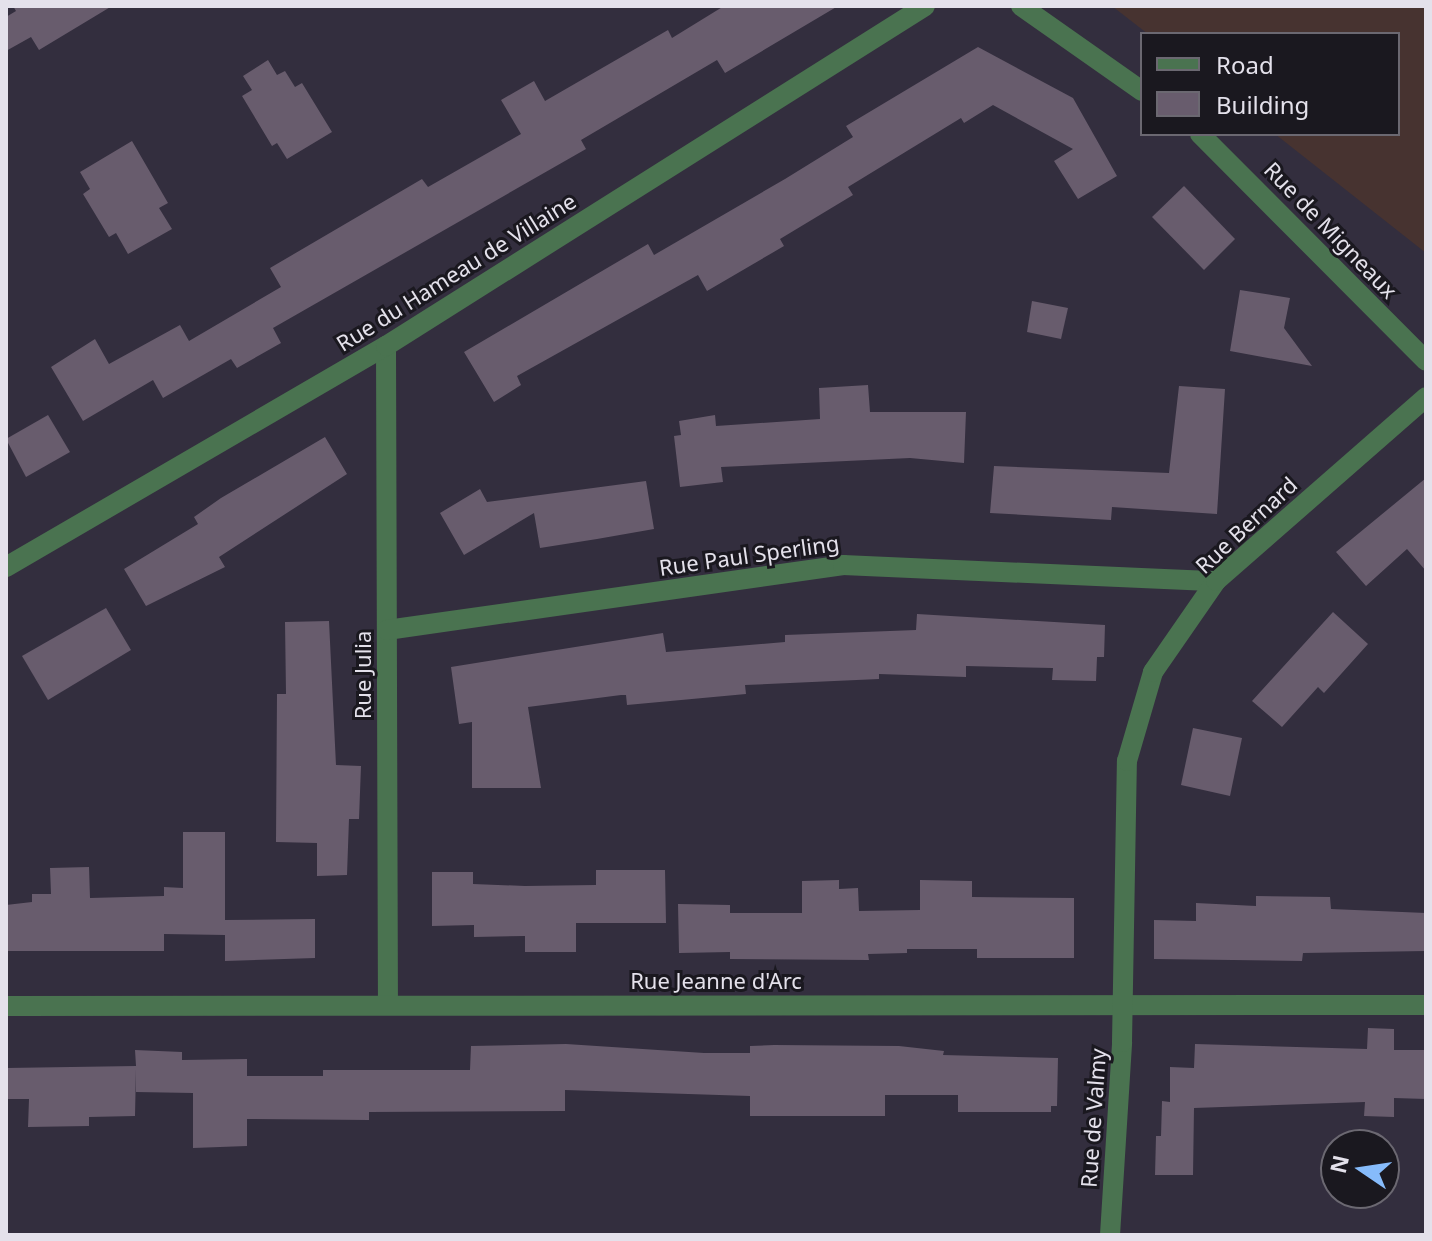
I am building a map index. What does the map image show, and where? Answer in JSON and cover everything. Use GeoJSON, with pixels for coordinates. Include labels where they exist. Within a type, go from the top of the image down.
{"type":"FeatureCollection","features":[{"type":"Feature","properties":{"kind":"street","name":"Rue du Hameau de Villaine"},"geometry":{"type":"LineString","coordinates":[[6,567],[386,346],[925,6]]}},
{"type":"Feature","properties":{"kind":"street"},"geometry":{"type":"LineString","coordinates":[[1021,6],[1140,90]]}},
{"type":"Feature","properties":{"kind":"street","name":"Rue de Migneaux"},"geometry":{"type":"LineString","coordinates":[[1202,136],[1426,361]]}},
{"type":"Feature","properties":{"kind":"street","name":"Rue Julia"},"geometry":{"type":"LineString","coordinates":[[386,346],[388,1004]]}},
{"type":"Feature","properties":{"kind":"street","name":"Rue Bernard"},"geometry":{"type":"LineString","coordinates":[[1123,1005],[1127,761],[1153,672],[1216,581],[1426,397]]}},
{"type":"Feature","properties":{"kind":"street","name":"Rue Paul Sperling"},"geometry":{"type":"LineString","coordinates":[[387,630],[843,565],[1216,581]]}},
{"type":"Feature","properties":{"kind":"street","name":"Rue de Valmy"},"geometry":{"type":"LineString","coordinates":[[1110,1235],[1123,1005]]}},
{"type":"Feature","properties":{"kind":"street","name":"Rue Jeanne d'Arc"},"geometry":{"type":"LineString","coordinates":[[6,1006],[1426,1005]]}},
{"type":"Feature","properties":{"kind":"shaded area"},"geometry":{"type":"Polygon","coordinates":[[[1112,6],[1426,6],[1426,253],[1278,136],[1400,136],[1400,32],[1145,32],[1112,6]]]}},
{"type":"Feature","properties":{"kind":"building"},"geometry":{"type":"Polygon","coordinates":[[[13,6],[112,6],[39,50],[31,37],[6,51],[6,17],[16,11],[13,6]]]}},
{"type":"Feature","properties":{"kind":"building"},"geometry":{"type":"Polygon","coordinates":[[[724,6],[838,6],[725,73],[717,60],[581,140],[586,149],[273,328],[281,343],[237,368],[231,359],[163,398],[153,380],[83,421],[51,367],[95,339],[109,364],[180,325],[189,341],[281,287],[270,268],[422,179],[428,187],[521,134],[501,100],[534,81],[545,101],[668,30],[672,38],[724,6]]]}},
{"type":"Feature","properties":{"kind":"building"},"geometry":{"type":"Polygon","coordinates":[[[978,47],[1073,98],[1117,176],[1078,199],[1054,161],[1073,149],[993,105],[964,123],[961,118],[848,187],[853,195],[780,239],[784,246],[707,291],[698,275],[517,376],[521,385],[494,402],[464,352],[648,244],[654,255],[785,179],[853,137],[846,126],[978,47]]]}},
{"type":"Feature","properties":{"kind":"building"},"geometry":{"type":"Polygon","coordinates":[[[268,60],[277,75],[285,71],[295,87],[302,83],[332,132],[287,159],[277,143],[272,146],[242,96],[252,90],[243,76],[268,60]]]}},
{"type":"Feature","properties":{"kind":"building"},"geometry":{"type":"Polygon","coordinates":[[[132,141],[168,203],[159,208],[172,229],[128,254],[116,233],[109,237],[83,194],[90,189],[80,172],[132,141]]]}},
{"type":"Feature","properties":{"kind":"building"},"geometry":{"type":"Polygon","coordinates":[[[1184,186],[1235,239],[1204,270],[1152,217],[1184,186]]]}},
{"type":"Feature","properties":{"kind":"building"},"geometry":{"type":"Polygon","coordinates":[[[1240,290],[1290,298],[1284,328],[1312,366],[1230,351],[1240,290]]]}},
{"type":"Feature","properties":{"kind":"building"},"geometry":{"type":"Polygon","coordinates":[[[1032,301],[1068,308],[1061,339],[1027,332],[1032,301]]]}},
{"type":"Feature","properties":{"kind":"building"},"geometry":{"type":"Polygon","coordinates":[[[868,385],[870,412],[966,412],[964,463],[910,458],[721,467],[723,482],[680,487],[674,436],[681,435],[679,421],[715,415],[716,426],[820,419],[819,388],[868,385]]]}},
{"type":"Feature","properties":{"kind":"building"},"geometry":{"type":"Polygon","coordinates":[[[1179,386],[1225,389],[1217,514],[1112,507],[1111,520],[990,513],[994,466],[1169,473],[1179,386]]]}},
{"type":"Feature","properties":{"kind":"building"},"geometry":{"type":"Polygon","coordinates":[[[48,415],[70,452],[26,477],[6,439],[48,415]]]}},
{"type":"Feature","properties":{"kind":"building"},"geometry":{"type":"Polygon","coordinates":[[[325,437],[347,474],[219,557],[225,567],[146,606],[124,569],[198,524],[194,517],[221,498],[325,437]]]}},
{"type":"Feature","properties":{"kind":"building"},"geometry":{"type":"Polygon","coordinates":[[[1426,478],[1426,571],[1407,549],[1366,586],[1336,552],[1426,478]]]}},
{"type":"Feature","properties":{"kind":"building"},"geometry":{"type":"Polygon","coordinates":[[[646,481],[654,529],[540,548],[534,513],[464,555],[440,513],[480,489],[487,502],[646,481]]]}},
{"type":"Feature","properties":{"kind":"building"},"geometry":{"type":"Polygon","coordinates":[[[106,608],[131,650],[48,700],[22,656],[106,608]]]}},
{"type":"Feature","properties":{"kind":"building"},"geometry":{"type":"Polygon","coordinates":[[[1333,612],[1368,644],[1324,693],[1318,687],[1282,727],[1252,701],[1333,612]]]}},
{"type":"Feature","properties":{"kind":"building"},"geometry":{"type":"Polygon","coordinates":[[[917,614],[1105,625],[1104,657],[1097,657],[1096,681],[1052,680],[1053,668],[966,666],[966,677],[879,674],[879,679],[745,685],[746,694],[627,705],[626,695],[621,695],[528,707],[541,788],[472,788],[472,722],[459,724],[451,667],[663,633],[666,652],[785,642],[785,635],[916,630],[917,614]]]}},
{"type":"Feature","properties":{"kind":"building"},"geometry":{"type":"Polygon","coordinates":[[[329,621],[336,765],[361,766],[359,819],[349,819],[347,875],[317,876],[317,843],[276,842],[277,694],[286,694],[285,622],[329,621]]]}},
{"type":"Feature","properties":{"kind":"building"},"geometry":{"type":"Polygon","coordinates":[[[1193,728],[1242,738],[1230,796],[1181,785],[1193,728]]]}},
{"type":"Feature","properties":{"kind":"building"},"geometry":{"type":"Polygon","coordinates":[[[183,832],[225,832],[225,920],[315,919],[315,958],[225,961],[225,935],[164,934],[164,951],[6,951],[6,905],[32,902],[32,894],[51,894],[50,868],[89,867],[90,898],[164,896],[164,887],[183,888],[183,832]]]}},
{"type":"Feature","properties":{"kind":"building"},"geometry":{"type":"Polygon","coordinates":[[[596,870],[665,870],[666,923],[576,923],[576,952],[525,952],[525,936],[474,937],[474,925],[432,926],[432,872],[473,872],[473,884],[525,886],[596,885],[596,870]]]}},
{"type":"Feature","properties":{"kind":"building"},"geometry":{"type":"Polygon","coordinates":[[[839,880],[839,889],[858,888],[859,911],[920,910],[920,880],[972,881],[972,897],[1074,898],[1074,958],[977,958],[977,949],[907,949],[907,953],[868,954],[869,960],[730,959],[730,952],[679,953],[678,904],[730,905],[730,913],[802,913],[802,881],[839,880]]]}},
{"type":"Feature","properties":{"kind":"building"},"geometry":{"type":"Polygon","coordinates":[[[1256,896],[1330,897],[1331,909],[1426,913],[1426,951],[1303,953],[1302,961],[1154,959],[1154,920],[1196,921],[1196,903],[1256,906],[1256,896]]]}},
{"type":"Feature","properties":{"kind":"building"},"geometry":{"type":"Polygon","coordinates":[[[1368,1028],[1394,1029],[1394,1050],[1426,1050],[1426,1099],[1394,1098],[1394,1117],[1364,1116],[1365,1102],[1194,1108],[1193,1175],[1155,1175],[1156,1136],[1161,1136],[1162,1101],[1170,1102],[1170,1067],[1194,1068],[1195,1044],[1367,1049],[1368,1028]]]}},
{"type":"Feature","properties":{"kind":"building"},"geometry":{"type":"Polygon","coordinates":[[[566,1044],[704,1053],[750,1053],[750,1046],[774,1045],[899,1046],[944,1051],[943,1055],[1058,1058],[1057,1106],[1051,1106],[1051,1112],[958,1112],[958,1095],[885,1095],[885,1116],[750,1116],[750,1096],[565,1090],[565,1111],[369,1112],[369,1120],[247,1119],[247,1146],[193,1148],[193,1093],[136,1092],[136,1069],[135,1116],[89,1117],[89,1126],[28,1127],[29,1099],[6,1099],[6,1068],[136,1066],[135,1050],[182,1052],[182,1060],[247,1059],[247,1076],[323,1076],[323,1070],[470,1070],[471,1046],[566,1044]]]}}]}
